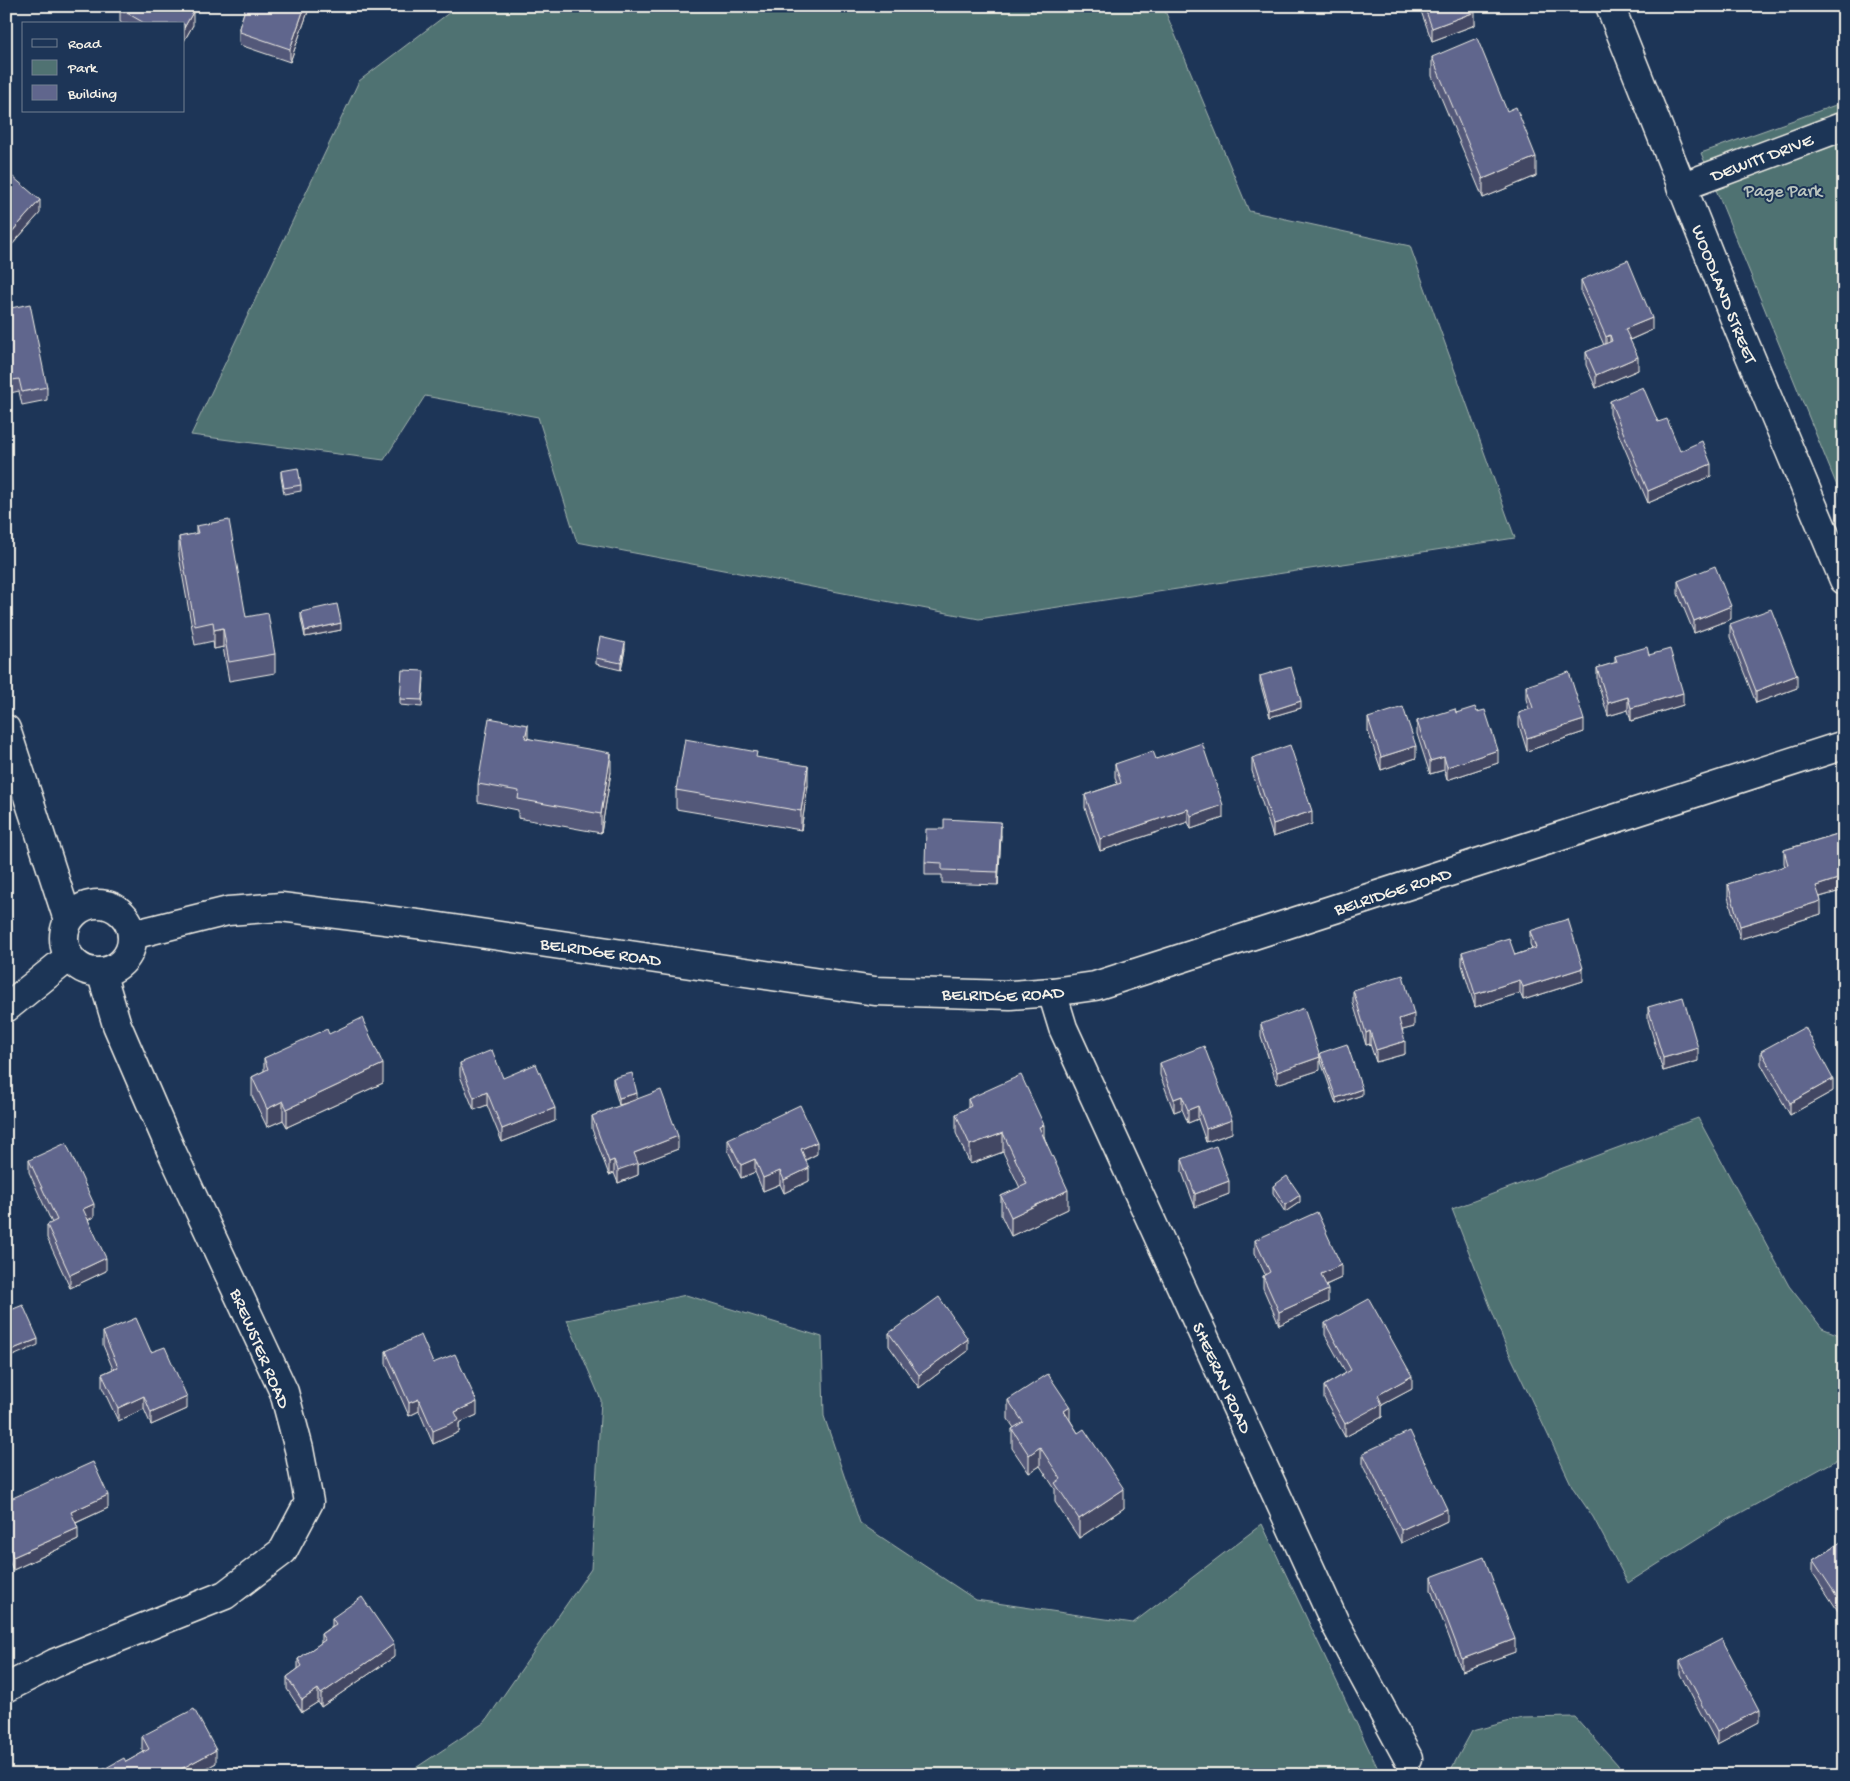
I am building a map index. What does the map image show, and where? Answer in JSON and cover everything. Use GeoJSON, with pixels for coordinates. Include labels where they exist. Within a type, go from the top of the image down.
{"type":"FeatureCollection","features":[{"type":"Feature","properties":{"kind":"street","name":"WOODLAND STREET"},"geometry":{"type":"LineString","coordinates":[[1610,6],[1681,187],[1844,580]]}},
{"type":"Feature","properties":{"kind":"street","name":"DEWITT DRIVE"},"geometry":{"type":"LineString","coordinates":[[1681,187],[1844,126]]}},
{"type":"Feature","properties":{"kind":"street"},"geometry":{"type":"LineString","coordinates":[[6,729],[68,920]]}},
{"type":"Feature","properties":{"kind":"street","name":"BELRIDGE ROAD"},"geometry":{"type":"LineString","coordinates":[[132,935],[228,911],[281,907],[425,925],[875,991],[1010,994],[1052,992],[1095,986],[1844,745]]}},
{"type":"Feature","properties":{"kind":"street"},"geometry":{"type":"LineString","coordinates":[[100,903],[119,910],[130,926],[132,935],[127,956],[120,964],[101,972],[86,970],[69,957],[63,938],[68,920],[82,907],[100,903]]}},
{"type":"Feature","properties":{"kind":"street"},"geometry":{"type":"LineString","coordinates":[[6,1008],[69,957]]}},
{"type":"Feature","properties":{"kind":"street","name":"BREWSTER ROAD"},"geometry":{"type":"LineString","coordinates":[[6,1688],[55,1664],[225,1595],[283,1551],[309,1502],[299,1449],[284,1392],[167,1141],[117,1025],[101,972]]}},
{"type":"Feature","properties":{"kind":"street","name":"SHEERAN ROAD"},"geometry":{"type":"LineString","coordinates":[[1052,992],[1063,1028],[1336,1625],[1408,1758]]}},
{"type":"Feature","properties":{"kind":"green space"},"geometry":{"type":"Polygon","coordinates":[[[458,6],[1163,6],[1249,211],[1410,246],[1515,538],[979,619],[577,542],[538,417],[425,396],[384,460],[191,435],[359,81],[458,6]]]}},
{"type":"Feature","properties":{"kind":"green space","name":"Page Park"},"geometry":{"type":"Polygon","coordinates":[[[1844,102],[1844,503],[1701,153],[1844,102]]]}},
{"type":"Feature","properties":{"kind":"green space"},"geometry":{"type":"Polygon","coordinates":[[[1698,1118],[1789,1286],[1822,1328],[1844,1337],[1844,1456],[1724,1522],[1628,1583],[1593,1517],[1573,1488],[1505,1344],[1452,1209],[1698,1118]]]}},
{"type":"Feature","properties":{"kind":"green space"},"geometry":{"type":"Polygon","coordinates":[[[686,1295],[822,1337],[824,1416],[860,1523],[976,1600],[1133,1623],[1262,1524],[1381,1775],[405,1775],[485,1722],[591,1569],[601,1400],[567,1320],[686,1295]]]}},
{"type":"Feature","properties":{"kind":"green space"},"geometry":{"type":"Polygon","coordinates":[[[1575,1717],[1618,1765],[1622,1775],[1448,1775],[1472,1731],[1522,1718],[1575,1717]]]}},
{"type":"Feature","properties":{"kind":"building"},"geometry":{"type":"Polygon","coordinates":[[[122,6],[183,6],[193,12],[185,26],[185,22],[143,22],[120,9],[122,6]]]}},
{"type":"Feature","properties":{"kind":"building"},"geometry":{"type":"Polygon","coordinates":[[[246,6],[305,6],[290,49],[240,32],[239,28],[246,6]]]}},
{"type":"Feature","properties":{"kind":"building"},"geometry":{"type":"Polygon","coordinates":[[[1424,6],[1473,6],[1475,12],[1432,28],[1424,6]]]}},
{"type":"Feature","properties":{"kind":"building"},"geometry":{"type":"Polygon","coordinates":[[[1477,38],[1507,111],[1516,107],[1536,157],[1483,179],[1432,57],[1477,38]]]}},
{"type":"Feature","properties":{"kind":"building"},"geometry":{"type":"Polygon","coordinates":[[[6,171],[40,200],[10,234],[6,230],[6,171]]]}},
{"type":"Feature","properties":{"kind":"building"},"geometry":{"type":"Polygon","coordinates":[[[1628,260],[1652,318],[1625,329],[1638,357],[1596,375],[1586,352],[1612,341],[1610,335],[1606,337],[1581,280],[1628,260]]]}},
{"type":"Feature","properties":{"kind":"building"},"geometry":{"type":"Polygon","coordinates":[[[30,304],[47,387],[22,392],[19,379],[6,381],[6,309],[30,304]]]}},
{"type":"Feature","properties":{"kind":"building"},"geometry":{"type":"Polygon","coordinates":[[[1643,387],[1658,422],[1667,419],[1680,451],[1702,441],[1711,464],[1648,491],[1610,401],[1643,387]]]}},
{"type":"Feature","properties":{"kind":"building"},"geometry":{"type":"Polygon","coordinates":[[[298,468],[301,485],[284,488],[281,471],[298,468]]]}},
{"type":"Feature","properties":{"kind":"building"},"geometry":{"type":"Polygon","coordinates":[[[229,520],[246,617],[268,613],[275,654],[229,662],[223,628],[214,630],[213,622],[195,626],[179,537],[198,533],[196,526],[229,520]]]}},
{"type":"Feature","properties":{"kind":"building"},"geometry":{"type":"Polygon","coordinates":[[[1715,566],[1731,606],[1694,621],[1678,581],[1715,566]]]}},
{"type":"Feature","properties":{"kind":"building"},"geometry":{"type":"Polygon","coordinates":[[[337,604],[341,623],[305,631],[301,612],[337,604]]]}},
{"type":"Feature","properties":{"kind":"building"},"geometry":{"type":"Polygon","coordinates":[[[1771,609],[1797,675],[1756,691],[1730,624],[1771,609]]]}},
{"type":"Feature","properties":{"kind":"building"},"geometry":{"type":"Polygon","coordinates":[[[600,637],[625,643],[621,663],[596,658],[600,637]]]}},
{"type":"Feature","properties":{"kind":"building"},"geometry":{"type":"Polygon","coordinates":[[[1647,647],[1649,655],[1670,649],[1683,693],[1631,708],[1628,697],[1608,703],[1597,668],[1617,662],[1615,656],[1647,647]]]}},
{"type":"Feature","properties":{"kind":"building"},"geometry":{"type":"Polygon","coordinates":[[[1291,667],[1301,701],[1270,711],[1260,676],[1291,667]]]}},
{"type":"Feature","properties":{"kind":"building"},"geometry":{"type":"Polygon","coordinates":[[[402,670],[424,671],[422,700],[400,699],[402,670]]]}},
{"type":"Feature","properties":{"kind":"building"},"geometry":{"type":"Polygon","coordinates":[[[1569,672],[1584,720],[1527,738],[1519,713],[1533,708],[1526,686],[1569,672]]]}},
{"type":"Feature","properties":{"kind":"building"},"geometry":{"type":"Polygon","coordinates":[[[1403,707],[1416,746],[1381,757],[1368,718],[1403,707]]]}},
{"type":"Feature","properties":{"kind":"building"},"geometry":{"type":"Polygon","coordinates":[[[1475,707],[1477,712],[1485,710],[1498,750],[1447,767],[1444,757],[1430,761],[1417,721],[1455,709],[1456,713],[1475,707]]]}},
{"type":"Feature","properties":{"kind":"building"},"geometry":{"type":"Polygon","coordinates":[[[489,718],[528,725],[525,738],[611,753],[601,814],[518,799],[519,791],[478,784],[489,718]]]}},
{"type":"Feature","properties":{"kind":"building"},"geometry":{"type":"Polygon","coordinates":[[[685,739],[757,752],[756,757],[808,766],[801,811],[676,790],[685,739]]]}},
{"type":"Feature","properties":{"kind":"building"},"geometry":{"type":"Polygon","coordinates":[[[1202,743],[1223,805],[1191,816],[1188,809],[1100,839],[1085,795],[1121,783],[1115,764],[1153,751],[1156,759],[1202,743]]]}},
{"type":"Feature","properties":{"kind":"building"},"geometry":{"type":"Polygon","coordinates":[[[1290,745],[1312,811],[1273,824],[1252,758],[1290,745]]]}},
{"type":"Feature","properties":{"kind":"building"},"geometry":{"type":"Polygon","coordinates":[[[944,819],[1001,822],[998,872],[942,870],[942,863],[925,862],[926,829],[944,829],[944,819]]]}},
{"type":"Feature","properties":{"kind":"building"},"geometry":{"type":"Polygon","coordinates":[[[1844,832],[1844,877],[1816,886],[1821,901],[1740,926],[1728,884],[1788,865],[1784,850],[1844,832]]]}},
{"type":"Feature","properties":{"kind":"building"},"geometry":{"type":"Polygon","coordinates":[[[1568,919],[1583,968],[1523,987],[1520,980],[1475,994],[1462,952],[1509,938],[1515,955],[1536,948],[1530,931],[1568,919]]]}},
{"type":"Feature","properties":{"kind":"building"},"geometry":{"type":"Polygon","coordinates":[[[1403,975],[1414,1014],[1399,1019],[1405,1041],[1376,1050],[1370,1031],[1366,1033],[1353,990],[1403,975]]]}},
{"type":"Feature","properties":{"kind":"building"},"geometry":{"type":"Polygon","coordinates":[[[1683,997],[1698,1048],[1663,1058],[1648,1007],[1683,997]]]}},
{"type":"Feature","properties":{"kind":"building"},"geometry":{"type":"Polygon","coordinates":[[[1304,1008],[1320,1057],[1277,1072],[1261,1024],[1304,1008]]]}},
{"type":"Feature","properties":{"kind":"building"},"geometry":{"type":"Polygon","coordinates":[[[362,1018],[383,1064],[287,1109],[283,1101],[267,1109],[252,1077],[268,1069],[264,1058],[327,1029],[329,1034],[362,1018]]]}},
{"type":"Feature","properties":{"kind":"building"},"geometry":{"type":"Polygon","coordinates":[[[1805,1027],[1833,1079],[1790,1103],[1761,1051],[1805,1027]]]}},
{"type":"Feature","properties":{"kind":"building"},"geometry":{"type":"Polygon","coordinates":[[[1347,1044],[1362,1089],[1336,1098],[1320,1053],[1347,1044]]]}},
{"type":"Feature","properties":{"kind":"building"},"geometry":{"type":"Polygon","coordinates":[[[1204,1046],[1232,1120],[1206,1129],[1198,1106],[1188,1110],[1182,1096],[1174,1099],[1160,1063],[1204,1046]]]}},
{"type":"Feature","properties":{"kind":"building"},"geometry":{"type":"Polygon","coordinates":[[[492,1050],[503,1078],[536,1064],[555,1108],[502,1129],[487,1092],[474,1098],[460,1063],[492,1050]]]}},
{"type":"Feature","properties":{"kind":"building"},"geometry":{"type":"Polygon","coordinates":[[[632,1073],[637,1093],[619,1098],[613,1078],[632,1073]]]}},
{"type":"Feature","properties":{"kind":"building"},"geometry":{"type":"Polygon","coordinates":[[[1021,1075],[1044,1125],[1039,1127],[1068,1190],[1011,1217],[1001,1196],[1027,1184],[1003,1133],[970,1145],[956,1114],[971,1106],[968,1099],[1021,1075]]]}},
{"type":"Feature","properties":{"kind":"building"},"geometry":{"type":"Polygon","coordinates":[[[661,1090],[678,1136],[634,1153],[638,1163],[618,1170],[614,1160],[609,1162],[592,1116],[661,1090]]]}},
{"type":"Feature","properties":{"kind":"building"},"geometry":{"type":"Polygon","coordinates":[[[800,1105],[817,1142],[801,1149],[809,1168],[784,1180],[780,1171],[763,1178],[755,1159],[741,1165],[728,1139],[800,1105]]]}},
{"type":"Feature","properties":{"kind":"building"},"geometry":{"type":"Polygon","coordinates":[[[66,1143],[94,1204],[83,1209],[106,1258],[70,1275],[47,1225],[57,1220],[29,1160],[66,1143]]]}},
{"type":"Feature","properties":{"kind":"building"},"geometry":{"type":"Polygon","coordinates":[[[1216,1146],[1229,1181],[1195,1194],[1182,1159],[1216,1146]]]}},
{"type":"Feature","properties":{"kind":"building"},"geometry":{"type":"Polygon","coordinates":[[[1287,1176],[1300,1195],[1285,1205],[1273,1186],[1287,1176]]]}},
{"type":"Feature","properties":{"kind":"building"},"geometry":{"type":"Polygon","coordinates":[[[1317,1212],[1341,1265],[1321,1274],[1328,1290],[1279,1312],[1263,1276],[1270,1272],[1255,1240],[1317,1212]]]}},
{"type":"Feature","properties":{"kind":"building"},"geometry":{"type":"Polygon","coordinates":[[[939,1297],[968,1339],[919,1375],[889,1333],[939,1297]]]}},
{"type":"Feature","properties":{"kind":"building"},"geometry":{"type":"Polygon","coordinates":[[[1369,1299],[1412,1376],[1378,1395],[1382,1404],[1345,1424],[1324,1386],[1351,1370],[1325,1323],[1369,1299]]]}},
{"type":"Feature","properties":{"kind":"building"},"geometry":{"type":"Polygon","coordinates":[[[23,1305],[38,1339],[6,1352],[6,1312],[23,1305]]]}},
{"type":"Feature","properties":{"kind":"building"},"geometry":{"type":"Polygon","coordinates":[[[136,1318],[151,1352],[165,1347],[187,1397],[151,1413],[144,1396],[118,1408],[102,1374],[118,1367],[103,1332],[136,1318]]]}},
{"type":"Feature","properties":{"kind":"building"},"geometry":{"type":"Polygon","coordinates":[[[421,1335],[433,1363],[455,1354],[477,1402],[455,1412],[459,1420],[433,1431],[419,1399],[409,1403],[386,1351],[421,1335]]]}},
{"type":"Feature","properties":{"kind":"building"},"geometry":{"type":"Polygon","coordinates":[[[1048,1374],[1070,1407],[1064,1411],[1078,1433],[1084,1429],[1124,1489],[1079,1519],[1055,1483],[1061,1479],[1040,1447],[1029,1455],[1012,1429],[1023,1422],[1008,1400],[1048,1374]]]}},
{"type":"Feature","properties":{"kind":"building"},"geometry":{"type":"Polygon","coordinates":[[[1410,1431],[1447,1509],[1401,1530],[1363,1453],[1410,1431]]]}},
{"type":"Feature","properties":{"kind":"building"},"geometry":{"type":"Polygon","coordinates":[[[93,1462],[108,1495],[71,1512],[78,1528],[13,1557],[6,1542],[6,1501],[93,1462]]]}},
{"type":"Feature","properties":{"kind":"building"},"geometry":{"type":"Polygon","coordinates":[[[1844,1540],[1844,1607],[1813,1560],[1844,1540]]]}},
{"type":"Feature","properties":{"kind":"building"},"geometry":{"type":"Polygon","coordinates":[[[1484,1557],[1515,1639],[1462,1659],[1431,1577],[1484,1557]]]}},
{"type":"Feature","properties":{"kind":"building"},"geometry":{"type":"Polygon","coordinates":[[[362,1597],[394,1644],[321,1694],[318,1689],[302,1700],[287,1677],[302,1666],[298,1659],[325,1640],[321,1634],[336,1624],[332,1618],[362,1597]]]}},
{"type":"Feature","properties":{"kind":"building"},"geometry":{"type":"Polygon","coordinates":[[[1722,1639],[1759,1710],[1717,1732],[1680,1661],[1722,1639]]]}},
{"type":"Feature","properties":{"kind":"building"},"geometry":{"type":"Polygon","coordinates":[[[194,1709],[216,1750],[170,1775],[93,1775],[124,1758],[126,1762],[149,1749],[142,1736],[194,1709]]]}}]}
